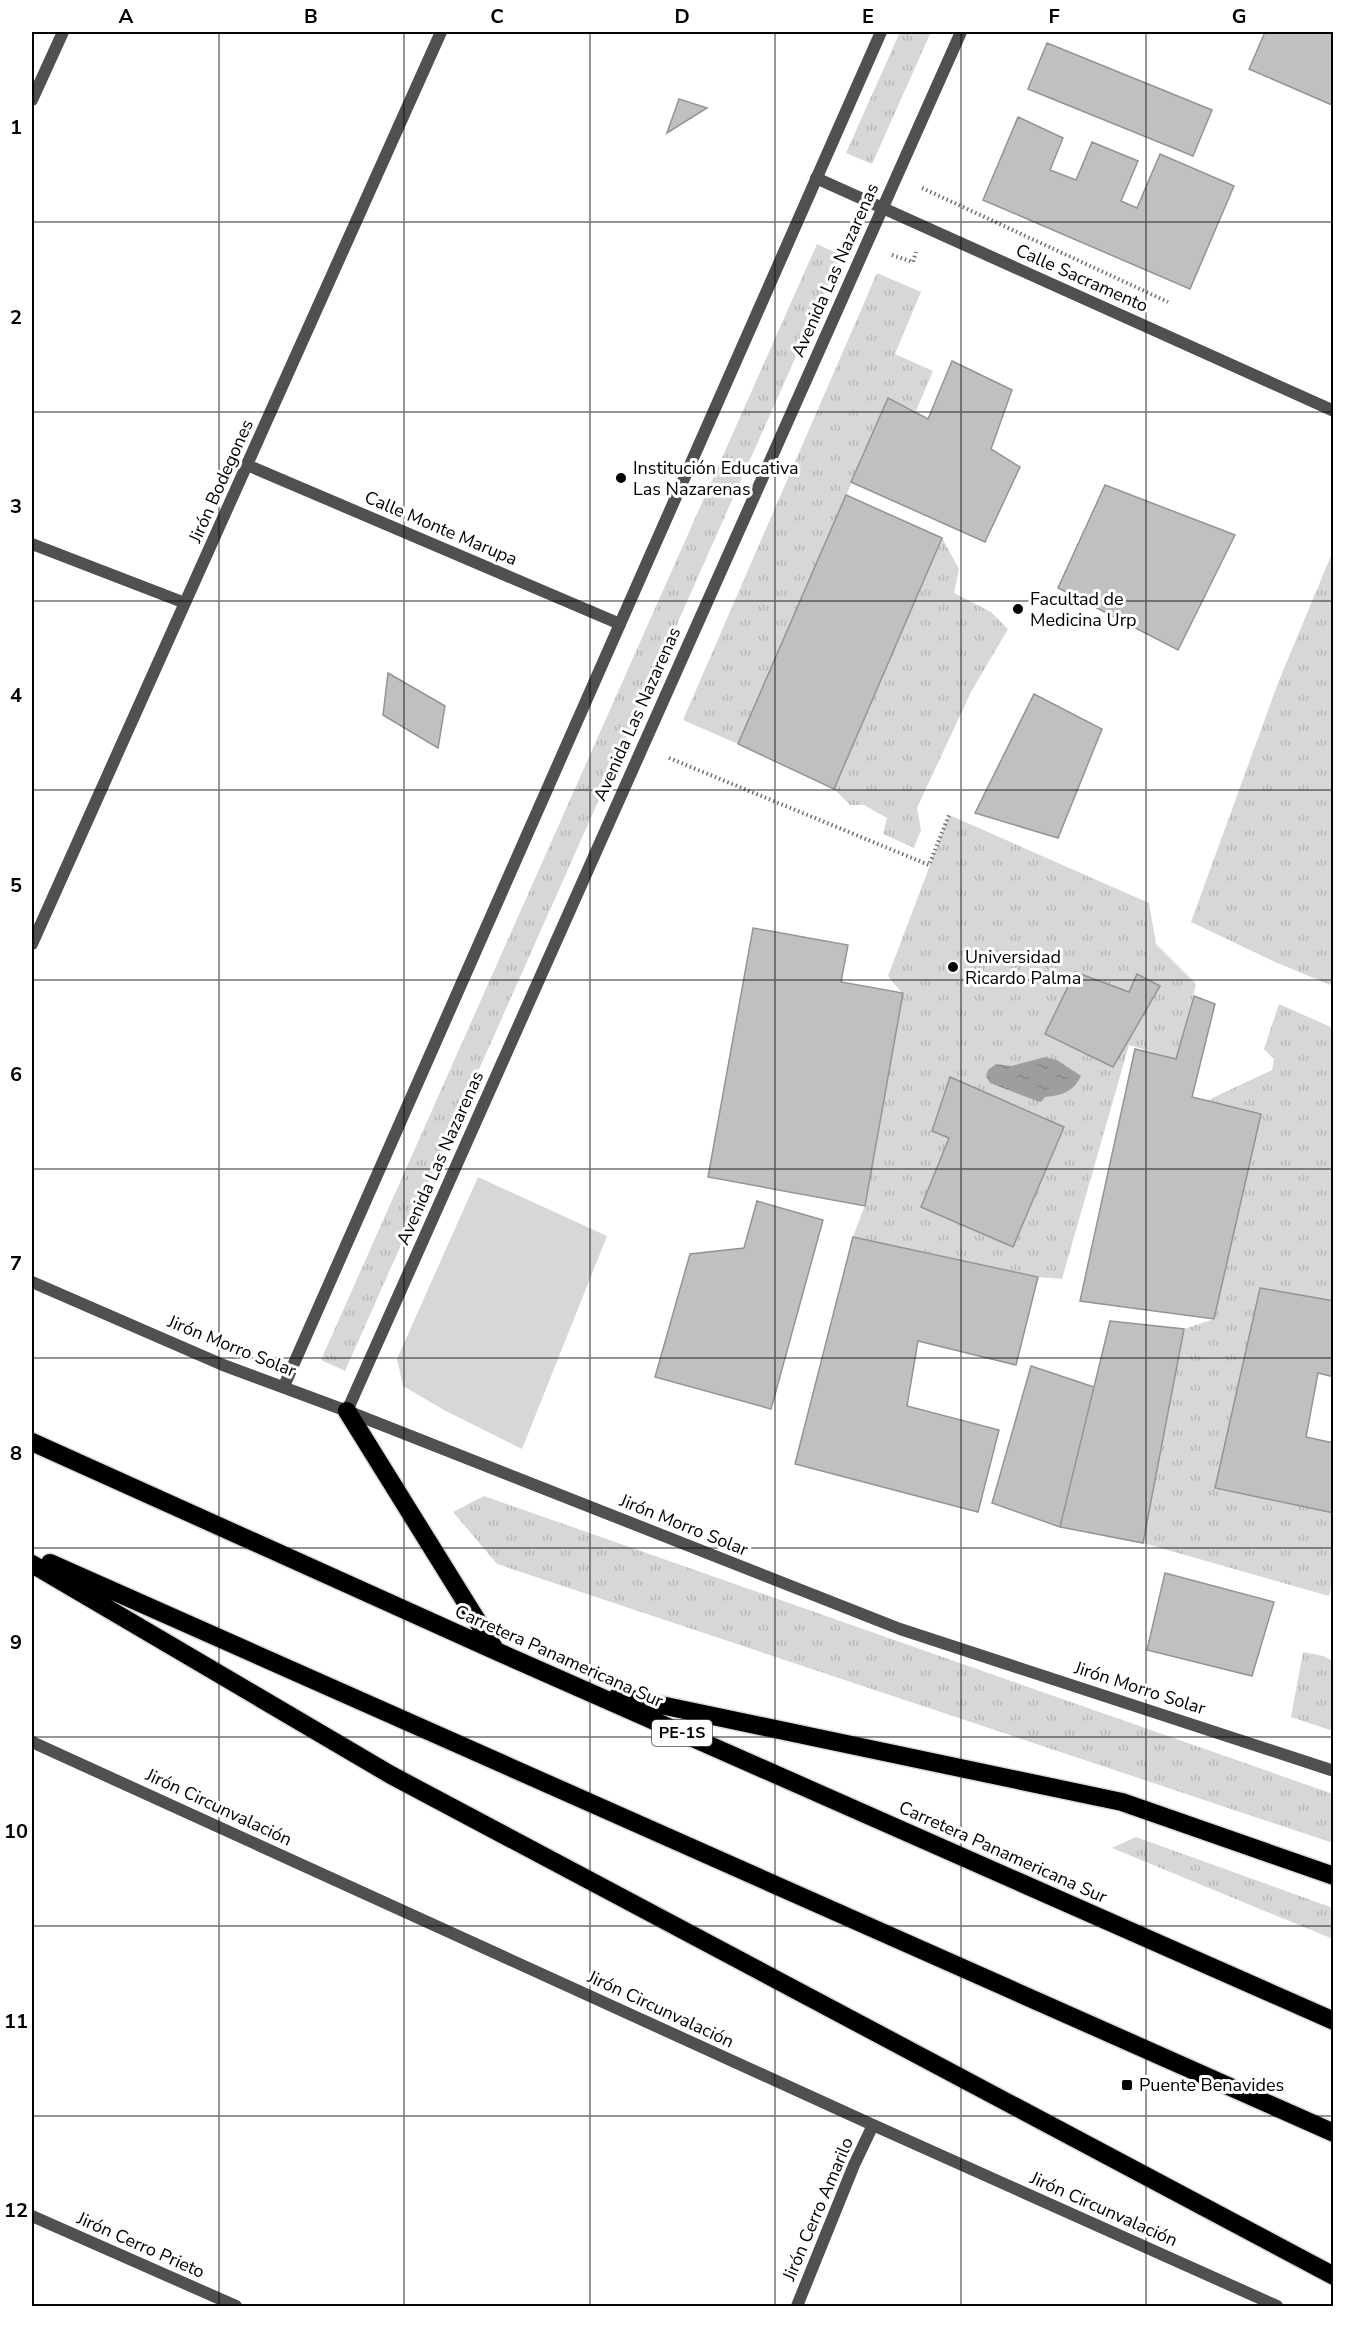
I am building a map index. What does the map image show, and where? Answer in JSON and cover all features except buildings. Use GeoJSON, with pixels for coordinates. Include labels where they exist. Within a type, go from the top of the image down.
{"type":"FeatureCollection","features":[{"type":"Feature","properties":{"kind":"highway"},"geometry":{"type":"LineString","coordinates":[[347,1411],[496,1651]]}},
{"type":"Feature","properties":{"kind":"highway","name":"Carretera Panamericana Sur"},"geometry":{"type":"LineString","coordinates":[[32,1442],[496,1651],[1334,2021]]}},
{"type":"Feature","properties":{"kind":"highway"},"geometry":{"type":"LineString","coordinates":[[32,1554],[1334,2133]]}},
{"type":"Feature","properties":{"kind":"highway"},"geometry":{"type":"LineString","coordinates":[[32,1564],[391,1775],[1334,2276]]}},
{"type":"Feature","properties":{"kind":"highway"},"geometry":{"type":"LineString","coordinates":[[580,1688],[1122,1802],[1334,1876]]}},
{"type":"Feature","properties":{"kind":"street"},"geometry":{"type":"LineString","coordinates":[[32,100],[63,32]]}},
{"type":"Feature","properties":{"kind":"street","name":"Jirón Bodegones"},"geometry":{"type":"LineString","coordinates":[[32,944],[37,916],[186,603],[441,32]]}},
{"type":"Feature","properties":{"kind":"street"},"geometry":{"type":"LineString","coordinates":[[284,1386],[880,32]]}},
{"type":"Feature","properties":{"kind":"street","name":"Avenida Las Nazarenas"},"geometry":{"type":"LineString","coordinates":[[347,1411],[961,32]]}},
{"type":"Feature","properties":{"kind":"street","name":"Calle Sacramento"},"geometry":{"type":"LineString","coordinates":[[816,178],[1334,411]]}},
{"type":"Feature","properties":{"kind":"street","name":"Calle Monte Marupa"},"geometry":{"type":"LineString","coordinates":[[248,465],[620,624]]}},
{"type":"Feature","properties":{"kind":"street"},"geometry":{"type":"LineString","coordinates":[[32,544],[186,603]]}},
{"type":"Feature","properties":{"kind":"street","name":"Jirón Morro Solar"},"geometry":{"type":"LineString","coordinates":[[32,1282],[223,1365],[284,1386],[900,1629],[1334,1771]]}},
{"type":"Feature","properties":{"kind":"street","name":"Jirón Circunvalación"},"geometry":{"type":"LineString","coordinates":[[32,1742],[873,2126],[1277,2307]]}},
{"type":"Feature","properties":{"kind":"street","name":"Jirón Cerro Amarilo"},"geometry":{"type":"LineString","coordinates":[[796,2307],[854,2165],[873,2126]]}},
{"type":"Feature","properties":{"kind":"street","name":"Jirón Cerro Prieto"},"geometry":{"type":"LineString","coordinates":[[32,2216],[236,2307]]}},
{"type":"Feature","properties":{"kind":"path"},"geometry":{"type":"LineString","coordinates":[[896,177],[1173,305]]}},
{"type":"Feature","properties":{"kind":"path"},"geometry":{"type":"LineString","coordinates":[[666,758],[929,865],[949,815]]}},
{"type":"Feature","properties":{"kind":"green space"},"geometry":{"type":"Polygon","coordinates":[[[900,32],[931,32],[872,164],[846,153],[900,32]]]}},
{"type":"Feature","properties":{"kind":"green space"},"geometry":{"type":"Polygon","coordinates":[[[817,244],[841,255],[345,1371],[321,1360],[817,244]]]}},
{"type":"Feature","properties":{"kind":"green space"},"geometry":{"type":"Polygon","coordinates":[[[877,273],[921,292],[895,354],[933,371],[916,411],[888,399],[738,744],[683,720],[877,273]]]}},
{"type":"Feature","properties":{"kind":"green space"},"geometry":{"type":"Polygon","coordinates":[[[942,538],[959,569],[954,593],[991,612],[1008,629],[971,692],[917,808],[921,830],[914,848],[883,834],[887,818],[864,805],[850,805],[834,789],[942,538]]]}},
{"type":"Feature","properties":{"kind":"green space"},"geometry":{"type":"Polygon","coordinates":[[[1333,551],[1333,986],[1275,962],[1191,922],[1278,683],[1333,551]]]}},
{"type":"Feature","properties":{"kind":"green space"},"geometry":{"type":"Polygon","coordinates":[[[949,815],[1149,903],[1156,944],[1196,984],[1176,1059],[1129,1045],[1062,1279],[1038,1277],[853,1237],[865,1205],[903,994],[888,976],[949,815]]]}},
{"type":"Feature","properties":{"kind":"green space"},"geometry":{"type":"Polygon","coordinates":[[[1279,1004],[1333,1028],[1333,1301],[1260,1288],[1215,1488],[1333,1513],[1333,1578],[1329,1596],[1143,1543],[1184,1329],[1214,1319],[1261,1114],[1206,1101],[1272,1070],[1274,1059],[1264,1049],[1279,1004]]]}},
{"type":"Feature","properties":{"kind":"green space"},"geometry":{"type":"Polygon","coordinates":[[[478,1177],[607,1236],[522,1449],[444,1410],[403,1386],[397,1359],[478,1177]]]}},
{"type":"Feature","properties":{"kind":"green space"},"geometry":{"type":"Polygon","coordinates":[[[484,1496],[1333,1794],[1333,1843],[497,1564],[453,1512],[484,1496]]]}},
{"type":"Feature","properties":{"kind":"green space"},"geometry":{"type":"Polygon","coordinates":[[[1303,1652],[1323,1656],[1333,1661],[1333,1731],[1291,1717],[1303,1652]]]}},
{"type":"Feature","properties":{"kind":"green space"},"geometry":{"type":"Polygon","coordinates":[[[1136,1837],[1333,1908],[1333,1939],[1112,1848],[1136,1837]]]}},
{"type":"Feature","properties":{"kind":"water"},"geometry":{"type":"Polygon","coordinates":[[[1045,1057],[1057,1060],[1081,1076],[1071,1089],[1062,1094],[1045,1097],[1041,1102],[990,1083],[986,1076],[988,1070],[996,1064],[1011,1066],[1045,1057]]]}},
{"type":"Feature","properties":{"kind":"place","name":"Institución Educativa Las Nazarenas"},"geometry":{"type":"Point","coordinates":[621,478]}},
{"type":"Feature","properties":{"kind":"place","name":"Facultad de Medicina Urp"},"geometry":{"type":"Point","coordinates":[1018,609]}},
{"type":"Feature","properties":{"kind":"place","name":"Universidad Ricardo Palma"},"geometry":{"type":"Point","coordinates":[953,967]}},
{"type":"Feature","properties":{"kind":"place","name":"Puente Benavides"},"geometry":{"type":"Point","coordinates":[1127,2085]}}]}
